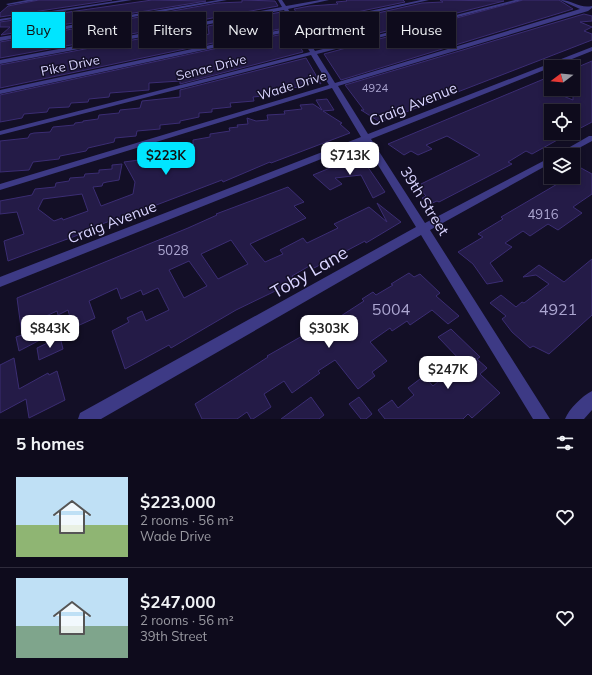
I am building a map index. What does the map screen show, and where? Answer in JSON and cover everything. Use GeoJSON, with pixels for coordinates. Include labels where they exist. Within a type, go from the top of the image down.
{"type":"FeatureCollection","features":[{"type":"Feature","properties":{"kind":"street"},"geometry":{"type":"LineString","coordinates":[[8,4],[36,0]]}},
{"type":"Feature","properties":{"kind":"street"},"geometry":{"type":"LineString","coordinates":[[0,20],[130,0]]}},
{"type":"Feature","properties":{"kind":"street"},"geometry":{"type":"LineString","coordinates":[[0,39],[225,0]]}},
{"type":"Feature","properties":{"kind":"street","name":"39th Street"},"geometry":{"type":"LineString","coordinates":[[280,0],[287,12]]}},
{"type":"Feature","properties":{"kind":"street"},"geometry":{"type":"LineString","coordinates":[[0,62],[327,0]]}},
{"type":"Feature","properties":{"kind":"street","name":"Pike Drive"},"geometry":{"type":"LineString","coordinates":[[371,12],[427,0]]}},
{"type":"Feature","properties":{"kind":"street","name":"Senac Drive"},"geometry":{"type":"LineString","coordinates":[[0,132],[520,0]]}},
{"type":"Feature","properties":{"kind":"street"},"geometry":{"type":"LineString","coordinates":[[562,0],[592,12]]}},
{"type":"Feature","properties":{"kind":"street","name":"Wade Drive"},"geometry":{"type":"LineString","coordinates":[[0,187],[332,85],[430,57],[592,6]]}},
{"type":"Feature","properties":{"kind":"street","name":"Pike Drive"},"geometry":{"type":"LineString","coordinates":[[0,92],[280,32]]}},
{"type":"Feature","properties":{"kind":"street","name":"39th Street"},"geometry":{"type":"LineString","coordinates":[[310,48],[542,419]]}},
{"type":"Feature","properties":{"kind":"street","name":"Craig Avenue"},"geometry":{"type":"LineString","coordinates":[[0,282],[592,49]]}},
{"type":"Feature","properties":{"kind":"street"},"geometry":{"type":"LineString","coordinates":[[573,148],[592,138]]}},
{"type":"Feature","properties":{"kind":"street","name":"Toby Lane"},"geometry":{"type":"LineString","coordinates":[[86,419],[422,229],[544,164]]}},
{"type":"Feature","properties":{"kind":"street"},"geometry":{"type":"LineString","coordinates":[[573,419],[592,399]]}},
{"type":"Feature","properties":{"kind":"building"},"geometry":{"type":"Polygon","coordinates":[[[39,0],[112,0],[33,12],[12,12],[12,15],[0,17],[0,13],[8,6],[39,0]]]}},
{"type":"Feature","properties":{"kind":"building"},"geometry":{"type":"Polygon","coordinates":[[[152,0],[206,1],[131,13],[131,12],[73,12],[73,23],[65,24],[65,13],[152,0]]]}},
{"type":"Feature","properties":{"kind":"building"},"geometry":{"type":"Polygon","coordinates":[[[242,0],[275,1],[278,6],[245,12],[214,12],[214,18],[206,19],[206,12],[167,12],[217,3],[242,2],[242,0]]]}},
{"type":"Feature","properties":{"kind":"building"},"geometry":{"type":"Polygon","coordinates":[[[346,0],[403,0],[405,2],[357,12],[296,12],[294,9],[338,4],[336,2],[347,1],[346,0]]]}},
{"type":"Feature","properties":{"kind":"building"},"geometry":{"type":"Polygon","coordinates":[[[440,0],[504,1],[456,13],[456,12],[387,12],[387,31],[379,33],[379,13],[422,3],[443,2],[440,0]]]}},
{"type":"Feature","properties":{"kind":"building"},"geometry":{"type":"Polygon","coordinates":[[[523,0],[559,0],[573,9],[456,45],[456,18],[523,0]]]}},
{"type":"Feature","properties":{"kind":"building"},"geometry":{"type":"Polygon","coordinates":[[[280,12],[280,29],[272,31],[272,14],[280,12]]]}},
{"type":"Feature","properties":{"kind":"building"},"geometry":{"type":"Polygon","coordinates":[[[584,14],[592,16],[592,21],[580,22],[592,27],[584,31],[592,34],[592,40],[380,122],[361,110],[364,110],[345,85],[584,14]]]}},
{"type":"Feature","properties":{"kind":"building"},"geometry":{"type":"Polygon","coordinates":[[[139,17],[139,33],[131,34],[131,18],[139,17]]]}},
{"type":"Feature","properties":{"kind":"building"},"geometry":{"type":"Polygon","coordinates":[[[12,20],[12,33],[1,35],[10,27],[0,27],[0,22],[12,20]]]}},
{"type":"Feature","properties":{"kind":"building"},"geometry":{"type":"Polygon","coordinates":[[[214,25],[214,43],[206,45],[206,35],[209,34],[208,26],[214,25]]]}},
{"type":"Feature","properties":{"kind":"building"},"geometry":{"type":"Polygon","coordinates":[[[73,29],[73,45],[65,46],[65,30],[73,29]]]}},
{"type":"Feature","properties":{"kind":"building"},"geometry":{"type":"Polygon","coordinates":[[[280,35],[280,48],[301,48],[303,52],[180,84],[180,81],[149,83],[149,90],[110,93],[109,97],[89,99],[88,102],[71,103],[69,107],[49,108],[47,112],[24,114],[22,118],[0,122],[0,95],[218,48],[272,48],[272,36],[280,35]]]}},
{"type":"Feature","properties":{"kind":"building"},"geometry":{"type":"Polygon","coordinates":[[[387,37],[387,48],[446,48],[341,80],[324,54],[346,48],[379,48],[379,39],[387,37]]]}},
{"type":"Feature","properties":{"kind":"building"},"geometry":{"type":"Polygon","coordinates":[[[139,39],[139,48],[190,48],[0,88],[0,65],[90,48],[131,48],[131,40],[139,39]]]}},
{"type":"Feature","properties":{"kind":"building"},"geometry":{"type":"Polygon","coordinates":[[[12,40],[12,48],[55,48],[0,58],[0,42],[12,40]]]}},
{"type":"Feature","properties":{"kind":"building"},"geometry":{"type":"Polygon","coordinates":[[[306,58],[321,84],[316,81],[302,82],[304,86],[270,92],[272,95],[253,97],[254,101],[230,103],[231,107],[212,109],[212,112],[199,113],[199,117],[180,121],[180,123],[160,125],[160,129],[137,131],[136,136],[115,138],[114,142],[88,148],[86,151],[60,156],[59,159],[33,162],[29,170],[0,172],[0,141],[28,138],[30,134],[50,132],[53,127],[74,125],[75,123],[83,121],[98,119],[99,115],[119,113],[120,110],[140,108],[142,101],[180,97],[180,90],[306,58]]]}},
{"type":"Feature","properties":{"kind":"building"},"geometry":{"type":"Polygon","coordinates":[[[592,61],[592,122],[580,128],[580,104],[544,104],[544,140],[557,140],[532,154],[526,151],[508,162],[512,164],[439,202],[437,201],[430,204],[422,198],[426,196],[420,189],[424,187],[421,184],[480,155],[447,136],[426,145],[432,149],[418,155],[411,151],[404,155],[388,144],[544,79],[544,96],[563,96],[573,100],[573,96],[580,96],[580,66],[592,61]]]}},
{"type":"Feature","properties":{"kind":"building"},"geometry":{"type":"Polygon","coordinates":[[[327,99],[334,110],[323,111],[342,123],[340,124],[350,133],[271,163],[270,162],[223,182],[222,180],[117,220],[116,219],[96,226],[97,228],[8,261],[4,241],[24,234],[17,212],[0,214],[0,201],[32,195],[35,189],[55,187],[56,183],[69,181],[70,178],[84,177],[85,174],[99,173],[99,170],[112,169],[112,165],[122,164],[119,180],[103,183],[102,186],[93,187],[101,206],[133,194],[135,182],[124,162],[139,160],[140,156],[167,154],[168,148],[193,146],[193,140],[210,137],[210,134],[230,131],[229,128],[238,127],[237,125],[248,124],[247,118],[256,121],[268,120],[267,115],[285,114],[284,111],[302,109],[300,105],[313,104],[322,110],[316,100],[327,99]],[[82,194],[43,199],[38,209],[54,221],[62,218],[63,220],[88,211],[82,194]]]}},
{"type":"Feature","properties":{"kind":"building"},"geometry":{"type":"Polygon","coordinates":[[[359,161],[360,164],[365,163],[385,192],[373,198],[361,175],[335,178],[342,184],[330,190],[313,175],[342,163],[359,161]]]}},
{"type":"Feature","properties":{"kind":"building"},"geometry":{"type":"Polygon","coordinates":[[[580,169],[592,174],[592,194],[573,207],[582,213],[558,230],[548,224],[530,236],[523,231],[505,243],[512,247],[490,263],[503,281],[487,284],[473,264],[458,252],[483,237],[478,234],[503,219],[501,217],[557,184],[580,184],[580,169]]]}},
{"type":"Feature","properties":{"kind":"building"},"geometry":{"type":"Polygon","coordinates":[[[288,187],[304,202],[294,206],[306,218],[250,244],[265,262],[283,254],[280,250],[303,238],[307,243],[338,228],[334,224],[369,207],[387,222],[377,203],[401,222],[366,243],[365,241],[314,268],[311,265],[292,276],[296,281],[236,310],[171,348],[169,345],[125,369],[112,331],[129,322],[127,318],[142,311],[146,321],[169,310],[158,288],[143,295],[141,290],[121,299],[117,288],[89,301],[95,318],[73,328],[68,310],[58,315],[57,311],[35,321],[40,340],[19,351],[16,337],[22,335],[17,298],[188,228],[217,215],[216,214],[288,187]],[[231,240],[201,254],[218,279],[248,264],[231,240]],[[189,261],[169,270],[184,298],[207,286],[189,261]]]}},
{"type":"Feature","properties":{"kind":"building"},"geometry":{"type":"Polygon","coordinates":[[[592,259],[592,315],[549,354],[533,346],[530,348],[512,332],[502,319],[506,316],[490,303],[501,295],[516,307],[522,302],[524,303],[549,284],[536,275],[523,277],[539,265],[564,282],[592,259]]]}},
{"type":"Feature","properties":{"kind":"building"},"geometry":{"type":"Polygon","coordinates":[[[409,273],[414,277],[420,274],[440,293],[436,296],[459,316],[448,324],[432,310],[410,325],[407,321],[392,331],[390,328],[370,342],[387,361],[372,372],[375,376],[358,389],[335,360],[318,371],[320,373],[292,393],[284,381],[264,394],[271,407],[253,419],[251,419],[247,412],[237,419],[202,419],[195,404],[268,357],[267,356],[325,323],[327,325],[364,301],[362,299],[373,292],[376,295],[409,273]]]}},
{"type":"Feature","properties":{"kind":"building"},"geometry":{"type":"Polygon","coordinates":[[[451,329],[480,357],[477,359],[487,368],[480,374],[500,393],[472,418],[468,414],[463,419],[385,419],[378,410],[392,400],[398,408],[414,395],[408,388],[424,376],[433,386],[462,362],[438,337],[451,329]]]}},
{"type":"Feature","properties":{"kind":"building"},"geometry":{"type":"Polygon","coordinates":[[[60,337],[63,349],[39,360],[37,348],[60,337]]]}},
{"type":"Feature","properties":{"kind":"building"},"geometry":{"type":"Polygon","coordinates":[[[14,358],[19,389],[48,373],[49,375],[57,371],[65,400],[29,418],[26,399],[0,413],[0,365],[14,358]]]}},
{"type":"Feature","properties":{"kind":"building"},"geometry":{"type":"Polygon","coordinates":[[[311,397],[324,415],[319,419],[281,419],[311,397]]]}},
{"type":"Feature","properties":{"kind":"building"},"geometry":{"type":"Polygon","coordinates":[[[359,397],[372,414],[366,419],[361,419],[349,404],[359,397]]]}}]}
